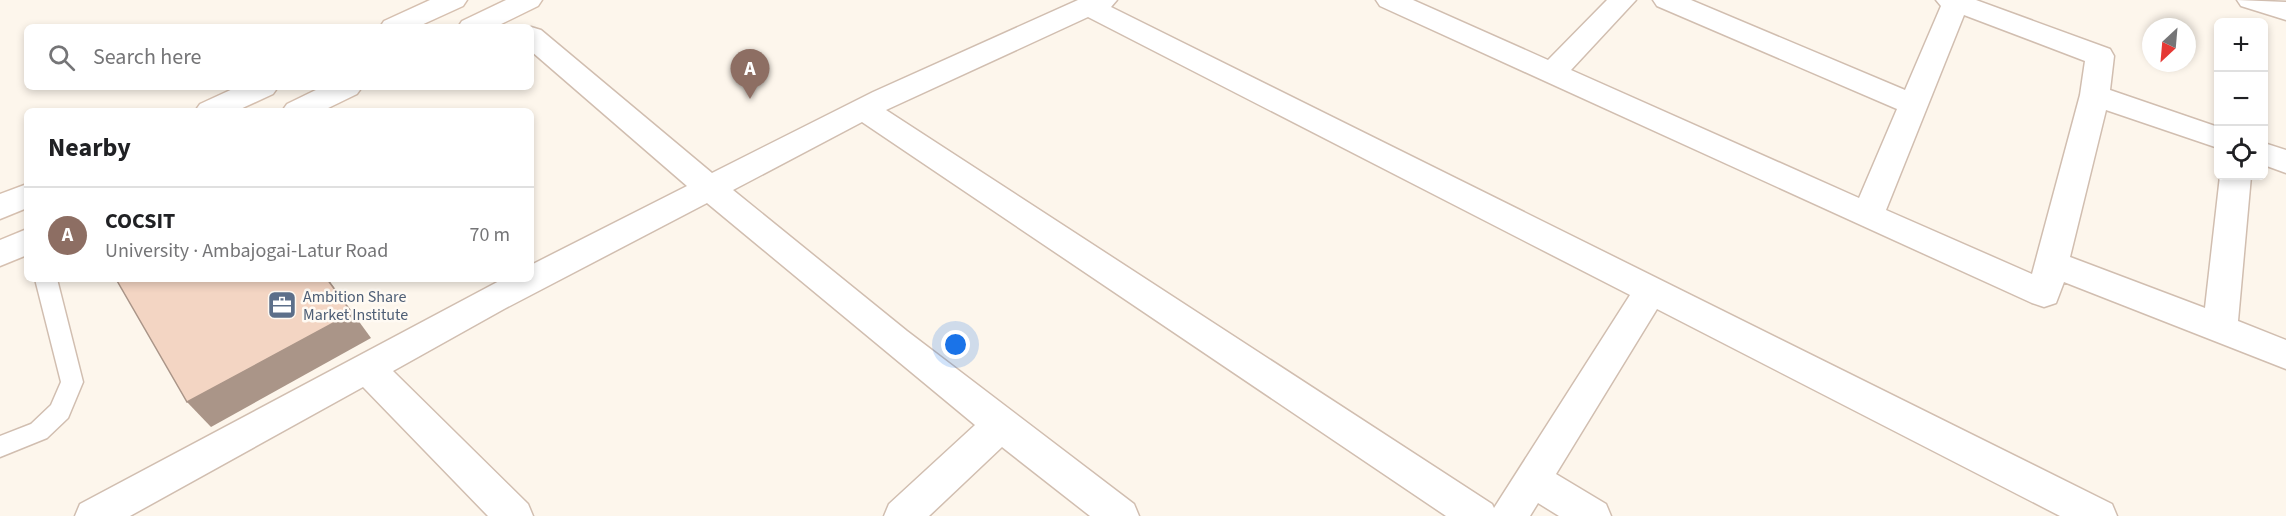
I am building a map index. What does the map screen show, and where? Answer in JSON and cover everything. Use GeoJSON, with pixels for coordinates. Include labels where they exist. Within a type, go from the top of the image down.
{"type":"FeatureCollection","features":[{"type":"Feature","properties":{"kind":"street"},"geometry":{"type":"LineString","coordinates":[[401,24],[453,0]]}},
{"type":"Feature","properties":{"kind":"street"},"geometry":{"type":"LineString","coordinates":[[487,24],[512,19],[528,0]]}},
{"type":"Feature","properties":{"kind":"street"},"geometry":{"type":"LineString","coordinates":[[1390,0],[1552,73],[1868,215],[2044,294],[2095,95],[2100,56],[1953,1],[1914,105],[1868,215]]}},
{"type":"Feature","properties":{"kind":"street"},"geometry":{"type":"LineString","coordinates":[[1552,73],[1622,0]]}},
{"type":"Feature","properties":{"kind":"street"},"geometry":{"type":"LineString","coordinates":[[1667,0],[1914,105]]}},
{"type":"Feature","properties":{"kind":"street"},"geometry":{"type":"LineString","coordinates":[[2251,0],[2286,11]]}},
{"type":"Feature","properties":{"kind":"street"},"geometry":{"type":"LineString","coordinates":[[534,278],[864,109],[1096,3],[1652,290],[2098,516]]}},
{"type":"Feature","properties":{"kind":"street"},"geometry":{"type":"LineString","coordinates":[[534,39],[709,188],[999,426],[1120,516]]}},
{"type":"Feature","properties":{"kind":"street"},"geometry":{"type":"LineString","coordinates":[[217,108],[256,90]]}},
{"type":"Feature","properties":{"kind":"street"},"geometry":{"type":"LineString","coordinates":[[303,108],[341,90]]}},
{"type":"Feature","properties":{"kind":"street"},"geometry":{"type":"LineString","coordinates":[[2095,95],[2214,137]]}},
{"type":"Feature","properties":{"kind":"street"},"geometry":{"type":"LineString","coordinates":[[864,109],[1478,516]]}},
{"type":"Feature","properties":{"kind":"street"},"geometry":{"type":"LineString","coordinates":[[2268,155],[2286,162]]}},
{"type":"Feature","properties":{"kind":"street"},"geometry":{"type":"LineString","coordinates":[[2220,328],[2236,180]]}},
{"type":"Feature","properties":{"kind":"street"},"geometry":{"type":"LineString","coordinates":[[0,207],[24,196]]}},
{"type":"Feature","properties":{"kind":"street"},"geometry":{"type":"LineString","coordinates":[[0,254],[24,242]]}},
{"type":"Feature","properties":{"kind":"street"},"geometry":{"type":"LineString","coordinates":[[2052,264],[2286,355]]}},
{"type":"Feature","properties":{"kind":"street"},"geometry":{"type":"LineString","coordinates":[[120,510],[367,368],[527,282]]}},
{"type":"Feature","properties":{"kind":"street"},"geometry":{"type":"LineString","coordinates":[[1509,516],[1652,290]]}},
{"type":"Feature","properties":{"kind":"street"},"geometry":{"type":"LineString","coordinates":[[367,368],[514,516]]}},
{"type":"Feature","properties":{"kind":"street"},"geometry":{"type":"LineString","coordinates":[[903,516],[999,426]]}},
{"type":"Feature","properties":{"kind":"street"},"geometry":{"type":"LineString","coordinates":[[1532,479],[1592,516]]}},
{"type":"Feature","properties":{"kind":"lane"},"geometry":{"type":"LineString","coordinates":[[0,447],[39,431],[60,411],[72,382],[47,282]]}},
{"type":"Feature","properties":{"kind":"building"},"geometry":{"type":"Polygon","coordinates":[[[118,282],[329,282],[352,313],[187,402],[118,282]]]}},
{"type":"Feature","properties":{"kind":"place","name":"COCSIT"},"geometry":{"type":"Point","coordinates":[750,99]}},
{"type":"Feature","properties":{"kind":"place","name":"Ambition Share Market Institute"},"geometry":{"type":"Point","coordinates":[282,305]}}]}
